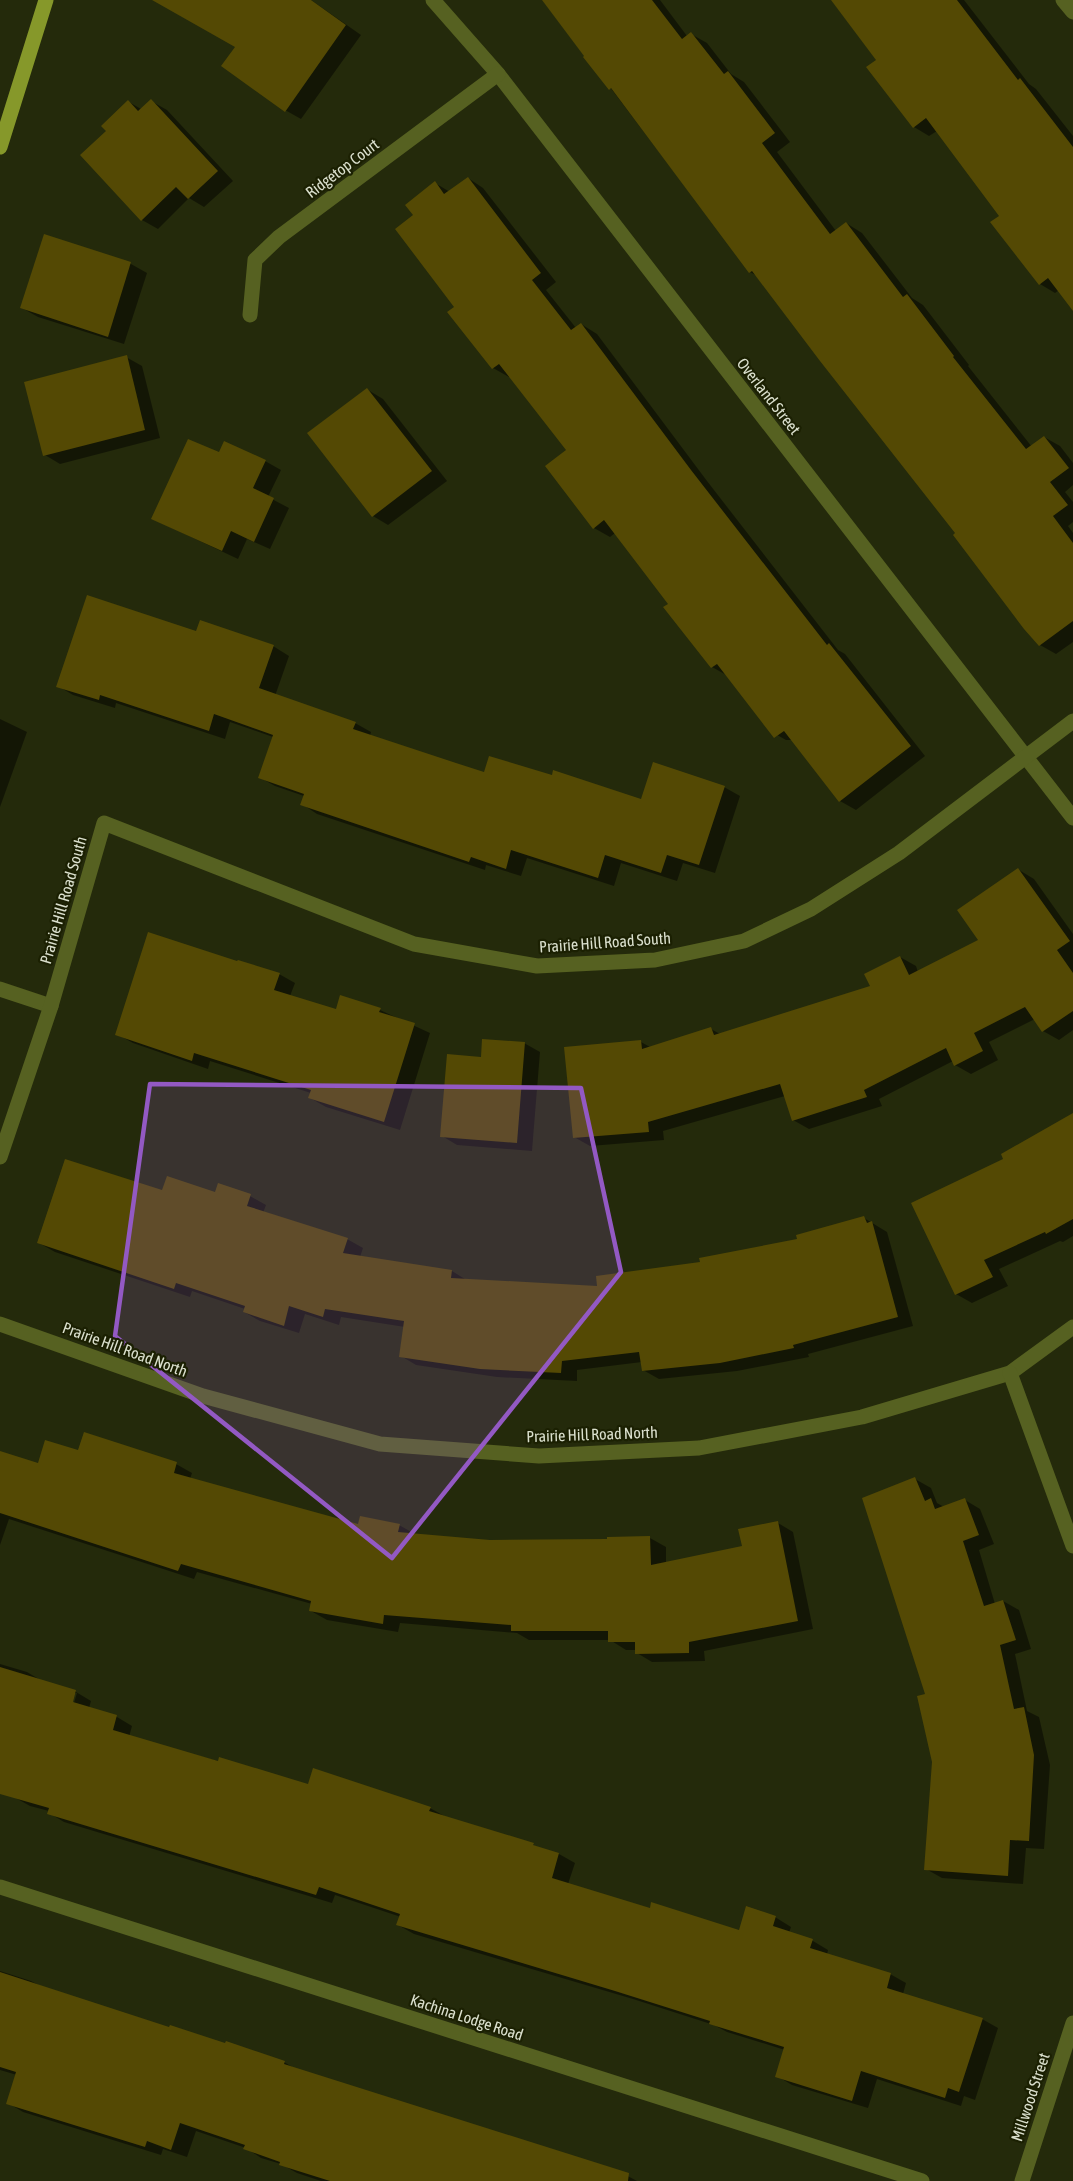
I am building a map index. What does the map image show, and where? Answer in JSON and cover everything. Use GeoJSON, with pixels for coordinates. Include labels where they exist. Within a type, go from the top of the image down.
{"type":"FeatureCollection","features":[{"type":"Feature","properties":{"kind":"main road"},"geometry":{"type":"LineString","coordinates":[[0,147],[46,0]]}},
{"type":"Feature","properties":{"kind":"street","name":"Overland Street"},"geometry":{"type":"LineString","coordinates":[[433,0],[498,74],[1073,818]]}},
{"type":"Feature","properties":{"kind":"street"},"geometry":{"type":"LineString","coordinates":[[1063,0],[1073,12]]}},
{"type":"Feature","properties":{"kind":"street","name":"Ridgetop Court"},"geometry":{"type":"LineString","coordinates":[[249,315],[255,260],[263,252],[279,237],[498,74]]}},
{"type":"Feature","properties":{"kind":"street","name":"Prairie Hill Road South"},"geometry":{"type":"LineString","coordinates":[[51,1006],[104,823],[414,944],[537,966],[655,960],[744,942],[811,909],[899,853],[1073,721]]}},
{"type":"Feature","properties":{"kind":"street"},"geometry":{"type":"LineString","coordinates":[[0,990],[51,1006],[0,1157]]}},
{"type":"Feature","properties":{"kind":"street","name":"Prairie Hill Road North"},"geometry":{"type":"LineString","coordinates":[[0,1324],[203,1395],[380,1444],[539,1456],[699,1448],[862,1417],[1010,1372],[1073,1327]]}},
{"type":"Feature","properties":{"kind":"street"},"geometry":{"type":"LineString","coordinates":[[1010,1372],[1073,1546]]}},
{"type":"Feature","properties":{"kind":"street","name":"Kachina Lodge Road"},"geometry":{"type":"LineString","coordinates":[[0,1887],[922,2181]]}},
{"type":"Feature","properties":{"kind":"street","name":"Millwood Street"},"geometry":{"type":"LineString","coordinates":[[1022,2181],[1073,2023]]}},
{"type":"Feature","properties":{"kind":"highlighted area"},"geometry":{"type":"Polygon","coordinates":[[[150,1084],[581,1088],[621,1272],[392,1558],[115,1336],[150,1084]]]}},
{"type":"Feature","properties":{"kind":"building"},"geometry":{"type":"Polygon","coordinates":[[[152,0],[311,0],[346,25],[285,112],[221,66],[235,47],[152,0]]]}},
{"type":"Feature","properties":{"kind":"building"},"geometry":{"type":"Polygon","coordinates":[[[542,0],[652,0],[682,39],[691,32],[724,74],[728,71],[775,133],[762,143],[830,234],[846,222],[903,297],[907,294],[953,357],[1026,449],[1044,436],[1069,468],[1050,482],[1068,505],[1053,516],[1073,543],[1073,621],[1039,646],[1024,629],[953,535],[955,533],[752,271],[749,273],[611,88],[609,90],[583,57],[542,0]]]}},
{"type":"Feature","properties":{"kind":"building"},"geometry":{"type":"Polygon","coordinates":[[[831,0],[957,0],[1018,80],[1020,78],[1073,147],[1073,311],[1048,278],[1039,285],[990,222],[999,216],[926,118],[913,128],[866,67],[876,60],[831,0]]]}},
{"type":"Feature","properties":{"kind":"building"},"geometry":{"type":"Polygon","coordinates":[[[151,99],[218,171],[188,199],[176,187],[141,221],[80,155],[106,131],[101,126],[128,100],[138,111],[151,99]]]}},
{"type":"Feature","properties":{"kind":"building"},"geometry":{"type":"Polygon","coordinates":[[[468,177],[541,273],[532,280],[571,330],[581,323],[691,470],[827,645],[829,643],[911,746],[839,802],[784,731],[774,738],[717,664],[711,668],[663,607],[668,604],[604,520],[593,529],[545,466],[566,450],[499,364],[492,369],[447,312],[454,307],[395,229],[413,215],[405,205],[435,181],[444,194],[468,177]]]}},
{"type":"Feature","properties":{"kind":"building"},"geometry":{"type":"Polygon","coordinates":[[[44,234],[131,262],[108,337],[20,308],[44,234]]]}},
{"type":"Feature","properties":{"kind":"building"},"geometry":{"type":"Polygon","coordinates":[[[127,355],[145,430],[43,456],[24,382],[127,355]]]}},
{"type":"Feature","properties":{"kind":"building"},"geometry":{"type":"Polygon","coordinates":[[[367,388],[432,471],[372,517],[307,433],[367,388]]]}},
{"type":"Feature","properties":{"kind":"building"},"geometry":{"type":"Polygon","coordinates":[[[188,439],[219,452],[224,441],[266,460],[253,488],[274,498],[254,542],[231,531],[222,551],[151,519],[188,439]]]}},
{"type":"Feature","properties":{"kind":"building"},"geometry":{"type":"Polygon","coordinates":[[[87,595],[196,631],[200,620],[274,645],[259,688],[356,722],[353,729],[484,772],[489,756],[552,775],[553,770],[641,799],[653,762],[725,786],[699,865],[667,855],[661,873],[605,855],[598,878],[511,850],[506,869],[471,857],[469,862],[300,805],[304,794],[258,778],[273,735],[214,714],[209,731],[100,695],[99,700],[56,687],[87,595]]]}},
{"type":"Feature","properties":{"kind":"building"},"geometry":{"type":"Polygon","coordinates":[[[1018,868],[1070,941],[1057,950],[1073,973],[1073,1011],[1042,1032],[1025,1007],[974,1033],[983,1051],[954,1066],[946,1048],[864,1090],[867,1097],[792,1121],[780,1084],[648,1122],[649,1132],[573,1138],[564,1047],[641,1040],[642,1049],[711,1027],[714,1035],[870,986],[864,974],[900,956],[909,975],[978,940],[957,910],[1018,868]]]}},
{"type":"Feature","properties":{"kind":"building"},"geometry":{"type":"Polygon","coordinates":[[[148,932],[280,973],[274,990],[336,1009],[340,995],[381,1008],[379,1012],[415,1023],[384,1122],[308,1098],[311,1090],[194,1053],[192,1061],[115,1035],[148,932]]]}},
{"type":"Feature","properties":{"kind":"building"},"geometry":{"type":"Polygon","coordinates":[[[482,1039],[525,1042],[517,1143],[440,1137],[447,1054],[481,1057],[482,1039]]]}},
{"type":"Feature","properties":{"kind":"building"},"geometry":{"type":"Polygon","coordinates":[[[1073,1113],[1073,1219],[1046,1234],[1045,1232],[984,1260],[993,1277],[955,1295],[911,1203],[1003,1159],[1001,1154],[1073,1113]]]}},
{"type":"Feature","properties":{"kind":"building"},"geometry":{"type":"Polygon","coordinates":[[[65,1159],[162,1190],[167,1176],[215,1192],[218,1183],[251,1194],[247,1206],[348,1238],[343,1253],[452,1270],[451,1278],[597,1286],[596,1276],[700,1262],[699,1258],[797,1239],[796,1235],[864,1216],[867,1223],[872,1221],[898,1317],[793,1345],[794,1348],[720,1363],[642,1371],[639,1352],[562,1361],[561,1373],[480,1369],[399,1357],[404,1321],[325,1309],[323,1317],[289,1306],[284,1326],[243,1312],[245,1306],[176,1283],[174,1289],[37,1243],[65,1159]]]}},
{"type":"Feature","properties":{"kind":"building"},"geometry":{"type":"Polygon","coordinates":[[[84,1432],[177,1462],[174,1473],[358,1524],[360,1516],[400,1524],[398,1532],[490,1540],[607,1539],[607,1537],[650,1536],[651,1565],[742,1546],[738,1529],[778,1521],[798,1621],[689,1642],[689,1653],[635,1654],[635,1642],[608,1642],[608,1631],[511,1631],[511,1625],[384,1615],[383,1624],[309,1611],[311,1601],[181,1564],[178,1571],[0,1513],[0,1451],[38,1463],[45,1440],[78,1450],[84,1432]]]}},
{"type":"Feature","properties":{"kind":"building"},"geometry":{"type":"Polygon","coordinates":[[[915,1477],[925,1501],[931,1498],[935,1509],[965,1498],[979,1535],[963,1541],[984,1606],[1003,1600],[1016,1640],[1000,1645],[1014,1709],[1024,1707],[1034,1755],[1029,1841],[1010,1840],[1008,1876],[924,1870],[932,1762],[917,1696],[925,1694],[862,1498],[915,1477]]]}},
{"type":"Feature","properties":{"kind":"building"},"geometry":{"type":"Polygon","coordinates":[[[0,1667],[76,1690],[73,1702],[117,1715],[113,1730],[218,1761],[219,1757],[308,1784],[313,1768],[431,1807],[429,1811],[534,1843],[533,1845],[559,1853],[552,1878],[650,1908],[651,1902],[739,1930],[746,1906],[776,1916],[773,1926],[813,1939],[810,1948],[891,1973],[887,1988],[983,2018],[959,2092],[948,2088],[945,2098],[861,2071],[852,2101],[775,2077],[784,2047],[615,1991],[396,1925],[400,1914],[319,1887],[316,1895],[47,1814],[49,1808],[0,1794],[0,1667]]]}},
{"type":"Feature","properties":{"kind":"building"},"geometry":{"type":"Polygon","coordinates":[[[0,1972],[169,2027],[170,2025],[225,2043],[226,2041],[285,2061],[284,2064],[629,2173],[628,2181],[330,2181],[279,2165],[280,2162],[243,2149],[245,2145],[180,2123],[171,2150],[147,2141],[145,2147],[6,2104],[16,2072],[0,2067],[0,1972]]]}}]}
